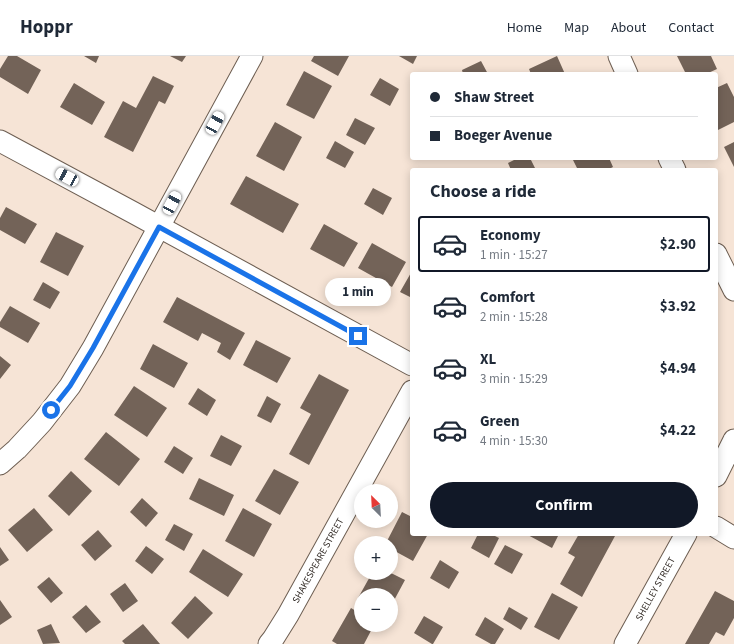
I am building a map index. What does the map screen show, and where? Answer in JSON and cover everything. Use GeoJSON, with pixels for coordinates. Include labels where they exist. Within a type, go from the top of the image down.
{"type":"FeatureCollection","features":[{"type":"Feature","properties":{"kind":"street"},"geometry":{"type":"LineString","coordinates":[[0,464],[17,449],[42,422],[70,386],[93,348],[252,56]]}},
{"type":"Feature","properties":{"kind":"street"},"geometry":{"type":"LineString","coordinates":[[618,56],[626,72]]}},
{"type":"Feature","properties":{"kind":"street"},"geometry":{"type":"LineString","coordinates":[[0,141],[410,364]]}},
{"type":"Feature","properties":{"kind":"street"},"geometry":{"type":"LineString","coordinates":[[718,258],[734,290]]}},
{"type":"Feature","properties":{"kind":"street","name":"SHAKESPEARE STREET"},"geometry":{"type":"LineString","coordinates":[[269,644],[288,615],[410,395]]}},
{"type":"Feature","properties":{"kind":"street"},"geometry":{"type":"LineString","coordinates":[[718,472],[734,440]]}},
{"type":"Feature","properties":{"kind":"street"},"geometry":{"type":"LineString","coordinates":[[718,528],[734,538]]}},
{"type":"Feature","properties":{"kind":"street","name":"SHELLEY STREET"},"geometry":{"type":"LineString","coordinates":[[625,644],[685,536]]}},
{"type":"Feature","properties":{"kind":"building"},"geometry":{"type":"Polygon","coordinates":[[[8,56],[17,56],[41,70],[28,94],[0,77],[0,69],[8,56]]]}},
{"type":"Feature","properties":{"kind":"building"},"geometry":{"type":"Polygon","coordinates":[[[84,56],[99,56],[96,63],[84,56]]]}},
{"type":"Feature","properties":{"kind":"building"},"geometry":{"type":"Polygon","coordinates":[[[170,56],[186,56],[182,62],[170,56]]]}},
{"type":"Feature","properties":{"kind":"building"},"geometry":{"type":"Polygon","coordinates":[[[314,56],[349,56],[338,76],[311,61],[314,56]]]}},
{"type":"Feature","properties":{"kind":"building"},"geometry":{"type":"Polygon","coordinates":[[[399,56],[417,56],[413,64],[399,56]]]}},
{"type":"Feature","properties":{"kind":"building"},"geometry":{"type":"Polygon","coordinates":[[[557,56],[564,72],[530,72],[529,69],[557,56]]]}},
{"type":"Feature","properties":{"kind":"building"},"geometry":{"type":"Polygon","coordinates":[[[677,56],[711,56],[717,69],[710,72],[685,72],[677,56]]]}},
{"type":"Feature","properties":{"kind":"building"},"geometry":{"type":"Polygon","coordinates":[[[481,61],[487,72],[462,72],[462,70],[481,61]]]}},
{"type":"Feature","properties":{"kind":"building"},"geometry":{"type":"Polygon","coordinates":[[[304,71],[332,86],[314,119],[286,105],[304,71]]]}},
{"type":"Feature","properties":{"kind":"building"},"geometry":{"type":"Polygon","coordinates":[[[153,76],[174,86],[165,104],[159,101],[133,152],[104,137],[123,101],[136,108],[153,76]]]}},
{"type":"Feature","properties":{"kind":"building"},"geometry":{"type":"Polygon","coordinates":[[[380,78],[399,89],[390,106],[370,95],[380,78]]]}},
{"type":"Feature","properties":{"kind":"building"},"geometry":{"type":"Polygon","coordinates":[[[74,83],[105,102],[92,125],[60,107],[74,83]]]}},
{"type":"Feature","properties":{"kind":"building"},"geometry":{"type":"Polygon","coordinates":[[[727,83],[734,97],[734,122],[718,130],[718,87],[727,83]]]}},
{"type":"Feature","properties":{"kind":"building"},"geometry":{"type":"Polygon","coordinates":[[[355,118],[375,128],[365,145],[346,135],[355,118]]]}},
{"type":"Feature","properties":{"kind":"building"},"geometry":{"type":"Polygon","coordinates":[[[275,122],[302,137],[284,171],[256,156],[275,122]]]}},
{"type":"Feature","properties":{"kind":"building"},"geometry":{"type":"Polygon","coordinates":[[[335,141],[354,152],[345,168],[326,158],[335,141]]]}},
{"type":"Feature","properties":{"kind":"building"},"geometry":{"type":"Polygon","coordinates":[[[734,142],[734,167],[724,147],[734,142]]]}},
{"type":"Feature","properties":{"kind":"building"},"geometry":{"type":"Polygon","coordinates":[[[514,160],[531,160],[535,168],[510,168],[508,163],[514,160]]]}},
{"type":"Feature","properties":{"kind":"building"},"geometry":{"type":"Polygon","coordinates":[[[573,160],[610,160],[613,167],[611,168],[577,168],[573,160]]]}},
{"type":"Feature","properties":{"kind":"building"},"geometry":{"type":"Polygon","coordinates":[[[246,176],[299,204],[283,233],[230,204],[246,176]]]}},
{"type":"Feature","properties":{"kind":"building"},"geometry":{"type":"Polygon","coordinates":[[[373,188],[392,198],[383,215],[364,204],[373,188]]]}},
{"type":"Feature","properties":{"kind":"building"},"geometry":{"type":"Polygon","coordinates":[[[6,207],[37,224],[25,244],[0,230],[0,218],[6,207]]]}},
{"type":"Feature","properties":{"kind":"building"},"geometry":{"type":"Polygon","coordinates":[[[324,224],[358,243],[344,267],[310,249],[324,224]]]}},
{"type":"Feature","properties":{"kind":"building"},"geometry":{"type":"Polygon","coordinates":[[[56,232],[84,246],[68,276],[40,262],[56,232]]]}},
{"type":"Feature","properties":{"kind":"building"},"geometry":{"type":"Polygon","coordinates":[[[372,243],[406,262],[392,287],[358,268],[372,243]]]}},
{"type":"Feature","properties":{"kind":"building"},"geometry":{"type":"Polygon","coordinates":[[[410,274],[410,297],[400,292],[410,274]]]}},
{"type":"Feature","properties":{"kind":"building"},"geometry":{"type":"Polygon","coordinates":[[[43,282],[60,292],[50,309],[33,300],[43,282]]]}},
{"type":"Feature","properties":{"kind":"building"},"geometry":{"type":"Polygon","coordinates":[[[177,297],[245,333],[230,360],[217,352],[221,343],[202,333],[198,341],[163,322],[177,297]]]}},
{"type":"Feature","properties":{"kind":"building"},"geometry":{"type":"Polygon","coordinates":[[[10,306],[40,323],[28,343],[0,327],[0,322],[10,306]]]}},
{"type":"Feature","properties":{"kind":"building"},"geometry":{"type":"Polygon","coordinates":[[[256,340],[291,358],[277,383],[243,365],[256,340]]]}},
{"type":"Feature","properties":{"kind":"building"},"geometry":{"type":"Polygon","coordinates":[[[153,344],[188,363],[174,388],[140,369],[153,344]]]}},
{"type":"Feature","properties":{"kind":"building"},"geometry":{"type":"Polygon","coordinates":[[[0,356],[11,365],[0,379],[0,356]]]}},
{"type":"Feature","properties":{"kind":"building"},"geometry":{"type":"Polygon","coordinates":[[[319,374],[349,390],[309,465],[289,454],[311,414],[300,408],[319,374]]]}},
{"type":"Feature","properties":{"kind":"building"},"geometry":{"type":"Polygon","coordinates":[[[134,386],[167,408],[147,437],[114,415],[134,386]]]}},
{"type":"Feature","properties":{"kind":"building"},"geometry":{"type":"Polygon","coordinates":[[[198,388],[216,400],[207,416],[188,404],[198,388]]]}},
{"type":"Feature","properties":{"kind":"building"},"geometry":{"type":"Polygon","coordinates":[[[267,396],[281,404],[271,423],[257,416],[267,396]]]}},
{"type":"Feature","properties":{"kind":"building"},"geometry":{"type":"Polygon","coordinates":[[[106,432],[140,459],[119,486],[84,459],[106,432]]]}},
{"type":"Feature","properties":{"kind":"building"},"geometry":{"type":"Polygon","coordinates":[[[221,435],[242,446],[231,466],[210,456],[221,435]]]}},
{"type":"Feature","properties":{"kind":"building"},"geometry":{"type":"Polygon","coordinates":[[[174,446],[193,458],[183,474],[164,462],[174,446]]]}},
{"type":"Feature","properties":{"kind":"building"},"geometry":{"type":"Polygon","coordinates":[[[274,469],[299,482],[280,515],[255,501],[274,469]]]}},
{"type":"Feature","properties":{"kind":"building"},"geometry":{"type":"Polygon","coordinates":[[[71,471],[92,491],[69,516],[48,496],[71,471]]]}},
{"type":"Feature","properties":{"kind":"building"},"geometry":{"type":"Polygon","coordinates":[[[199,478],[234,495],[224,516],[189,499],[199,478]]]}},
{"type":"Feature","properties":{"kind":"building"},"geometry":{"type":"Polygon","coordinates":[[[142,498],[158,513],[146,527],[130,512],[142,498]]]}},
{"type":"Feature","properties":{"kind":"building"},"geometry":{"type":"Polygon","coordinates":[[[34,508],[53,530],[27,552],[8,530],[34,508]]]}},
{"type":"Feature","properties":{"kind":"building"},"geometry":{"type":"Polygon","coordinates":[[[243,508],[272,524],[254,557],[225,541],[243,508]]]}},
{"type":"Feature","properties":{"kind":"building"},"geometry":{"type":"Polygon","coordinates":[[[402,512],[410,516],[410,536],[427,536],[413,561],[398,553],[398,536],[390,536],[394,528],[398,528],[398,520],[402,512]]]}},
{"type":"Feature","properties":{"kind":"building"},"geometry":{"type":"Polygon","coordinates":[[[174,524],[193,534],[184,551],[165,540],[174,524]]]}},
{"type":"Feature","properties":{"kind":"building"},"geometry":{"type":"Polygon","coordinates":[[[98,530],[112,546],[95,561],[81,545],[98,530]]]}},
{"type":"Feature","properties":{"kind":"building"},"geometry":{"type":"Polygon","coordinates":[[[477,536],[495,536],[499,538],[489,558],[471,548],[477,536]]]}},
{"type":"Feature","properties":{"kind":"building"},"geometry":{"type":"Polygon","coordinates":[[[530,536],[558,536],[552,548],[530,536]]]}},
{"type":"Feature","properties":{"kind":"building"},"geometry":{"type":"Polygon","coordinates":[[[578,536],[615,536],[582,597],[560,584],[575,557],[568,553],[578,536]]]}},
{"type":"Feature","properties":{"kind":"building"},"geometry":{"type":"Polygon","coordinates":[[[505,545],[523,554],[512,574],[494,564],[505,545]]]}},
{"type":"Feature","properties":{"kind":"building"},"geometry":{"type":"Polygon","coordinates":[[[146,546],[164,559],[152,574],[135,561],[146,546]]]}},
{"type":"Feature","properties":{"kind":"building"},"geometry":{"type":"Polygon","coordinates":[[[0,547],[9,560],[0,566],[0,547]]]}},
{"type":"Feature","properties":{"kind":"building"},"geometry":{"type":"Polygon","coordinates":[[[203,549],[243,574],[228,597],[189,572],[203,549]]]}},
{"type":"Feature","properties":{"kind":"building"},"geometry":{"type":"Polygon","coordinates":[[[440,560],[459,572],[449,589],[430,578],[440,560]]]}},
{"type":"Feature","properties":{"kind":"building"},"geometry":{"type":"Polygon","coordinates":[[[398,576],[405,580],[398,593],[398,588],[364,588],[368,580],[398,580],[398,576]]]}},
{"type":"Feature","properties":{"kind":"building"},"geometry":{"type":"Polygon","coordinates":[[[49,577],[63,593],[51,603],[37,587],[49,577]]]}},
{"type":"Feature","properties":{"kind":"building"},"geometry":{"type":"Polygon","coordinates":[[[125,583],[138,601],[123,612],[110,594],[125,583]]]}},
{"type":"Feature","properties":{"kind":"building"},"geometry":{"type":"Polygon","coordinates":[[[715,591],[734,601],[734,618],[724,636],[716,632],[709,644],[685,644],[715,591]]]}},
{"type":"Feature","properties":{"kind":"building"},"geometry":{"type":"Polygon","coordinates":[[[552,593],[578,607],[559,640],[534,627],[552,593]]]}},
{"type":"Feature","properties":{"kind":"building"},"geometry":{"type":"Polygon","coordinates":[[[195,596],[213,613],[188,639],[171,623],[195,596]]]}},
{"type":"Feature","properties":{"kind":"building"},"geometry":{"type":"Polygon","coordinates":[[[0,600],[12,617],[0,625],[0,600]]]}},
{"type":"Feature","properties":{"kind":"building"},"geometry":{"type":"Polygon","coordinates":[[[86,605],[101,622],[86,633],[72,617],[86,605]]]}},
{"type":"Feature","properties":{"kind":"building"},"geometry":{"type":"Polygon","coordinates":[[[509,607],[528,618],[521,630],[503,619],[509,607]]]}},
{"type":"Feature","properties":{"kind":"building"},"geometry":{"type":"Polygon","coordinates":[[[351,608],[354,610],[354,632],[370,632],[364,644],[337,644],[332,641],[351,608]]]}},
{"type":"Feature","properties":{"kind":"building"},"geometry":{"type":"Polygon","coordinates":[[[424,616],[443,627],[433,644],[414,633],[424,616]]]}},
{"type":"Feature","properties":{"kind":"building"},"geometry":{"type":"Polygon","coordinates":[[[485,617],[504,629],[495,644],[491,644],[475,635],[485,617]]]}},
{"type":"Feature","properties":{"kind":"building"},"geometry":{"type":"Polygon","coordinates":[[[51,624],[60,643],[43,644],[37,630],[51,624]]]}},
{"type":"Feature","properties":{"kind":"building"},"geometry":{"type":"Polygon","coordinates":[[[143,624],[160,644],[125,644],[122,641],[143,624]]]}},
{"type":"Feature","properties":{"kind":"route"},"geometry":{"type":"LineString","coordinates":[[51,410],[70,386],[93,348],[159,227],[358,336]]}}]}
